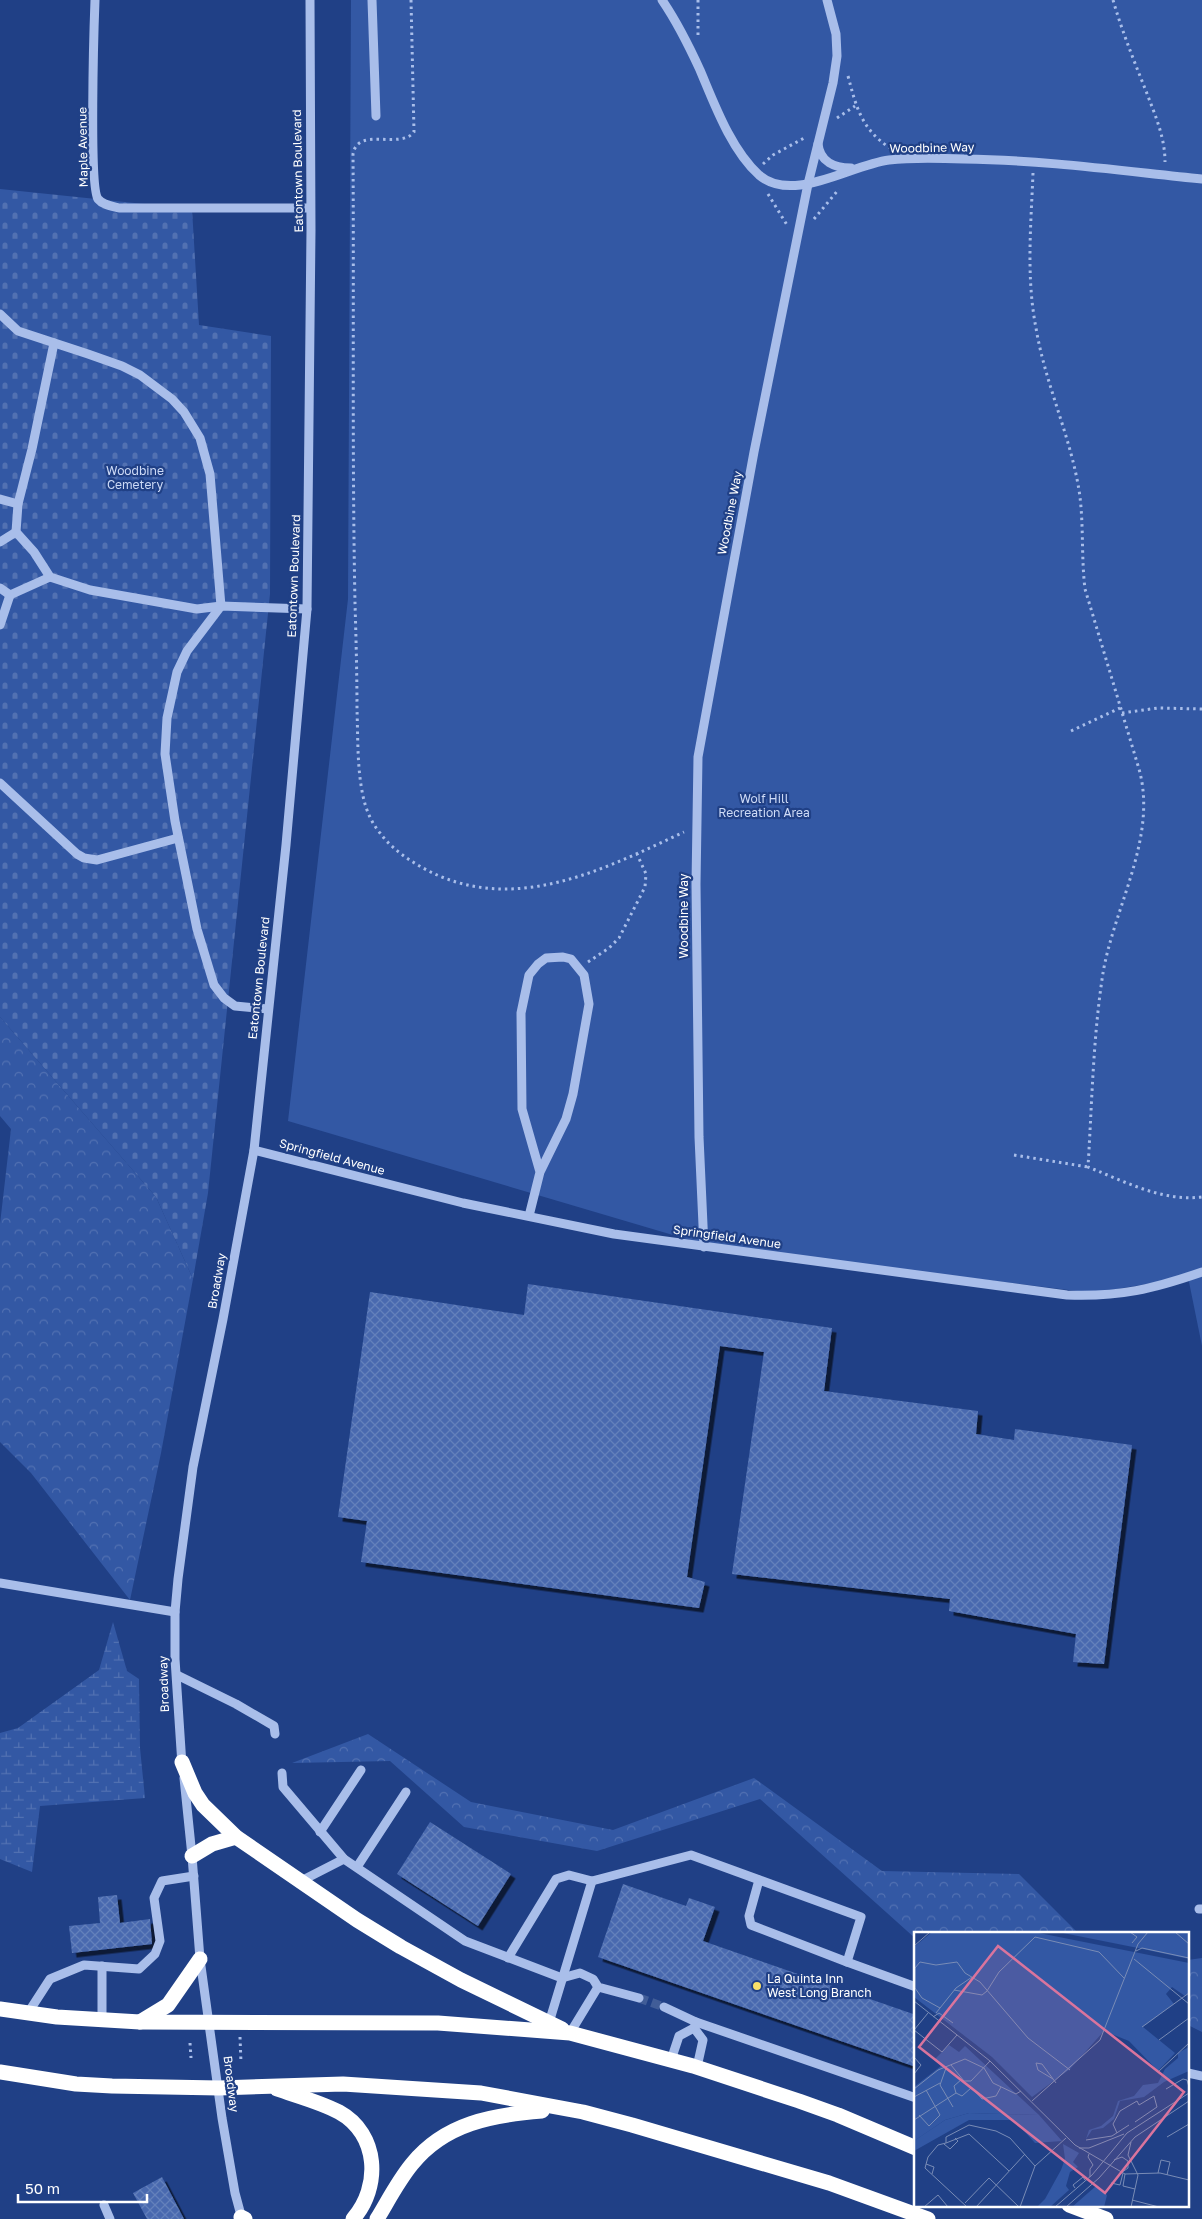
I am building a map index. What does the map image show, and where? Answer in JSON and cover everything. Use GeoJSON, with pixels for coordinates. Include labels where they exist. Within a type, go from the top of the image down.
{"type":"FeatureCollection","features":[{"type":"Feature","properties":{"kind":"highway"},"geometry":{"type":"LineString","coordinates":[[182,1762],[195,1793],[203,1805],[236,1837],[357,1920],[461,1980],[548,2027],[697,2067],[838,2115],[914,2147]]}},
{"type":"Feature","properties":{"kind":"highway"},"geometry":{"type":"LineString","coordinates":[[192,1856],[212,1844],[236,1837]]}},
{"type":"Feature","properties":{"kind":"highway"},"geometry":{"type":"LineString","coordinates":[[140,2022],[168,2005],[200,1959]]}},
{"type":"Feature","properties":{"kind":"highway"},"geometry":{"type":"LineString","coordinates":[[0,2010],[140,2022],[438,2024],[548,2027]]}},
{"type":"Feature","properties":{"kind":"highway"},"geometry":{"type":"LineString","coordinates":[[0,2072],[76,2084],[219,2088],[343,2084],[481,2093],[561,2110],[583,2112],[632,2124],[829,2183],[928,2219]]}},
{"type":"Feature","properties":{"kind":"highway"},"geometry":{"type":"LineString","coordinates":[[269,2086],[338,2112],[360,2132],[370,2154],[373,2178],[368,2198],[353,2219]]}},
{"type":"Feature","properties":{"kind":"highway"},"geometry":{"type":"LineString","coordinates":[[377,2219],[412,2163],[446,2134],[478,2121],[503,2114],[561,2110]]}},
{"type":"Feature","properties":{"kind":"highway"},"geometry":{"type":"LineString","coordinates":[[1072,2206],[1106,2219]]}},
{"type":"Feature","properties":{"kind":"street","name":"Maple Avenue"},"geometry":{"type":"LineString","coordinates":[[95,0],[95,186],[98,198],[105,205],[119,208],[310,208]]}},
{"type":"Feature","properties":{"kind":"street","name":"Eatontown Boulevard"},"geometry":{"type":"LineString","coordinates":[[254,1150],[286,845],[307,609],[310,0]]}},
{"type":"Feature","properties":{"kind":"street"},"geometry":{"type":"LineString","coordinates":[[372,0],[376,116]]}},
{"type":"Feature","properties":{"kind":"street"},"geometry":{"type":"LineString","coordinates":[[662,0],[691,51],[721,120],[737,146],[758,174],[776,184],[788,186],[808,184],[833,83],[837,56],[836,34],[827,0]]}},
{"type":"Feature","properties":{"kind":"street"},"geometry":{"type":"LineString","coordinates":[[818,142],[819,150],[827,162],[842,168],[859,168]]}},
{"type":"Feature","properties":{"kind":"street","name":"Woodbine Way"},"geometry":{"type":"LineString","coordinates":[[704,1247],[699,1137],[696,827],[698,757],[808,184],[889,160],[921,158],[1034,162],[1202,179]]}},
{"type":"Feature","properties":{"kind":"street"},"geometry":{"type":"LineString","coordinates":[[0,314],[4,322],[18,332],[122,366],[140,376],[172,399],[194,427],[202,444],[210,474],[221,606],[187,651],[172,687],[167,718],[165,754],[178,838],[197,929],[214,985],[224,998],[235,1006],[268,1009]]}},
{"type":"Feature","properties":{"kind":"street"},"geometry":{"type":"LineString","coordinates":[[50,578],[34,552],[16,532],[18,504],[32,449],[54,344]]}},
{"type":"Feature","properties":{"kind":"street"},"geometry":{"type":"LineString","coordinates":[[0,499],[18,504]]}},
{"type":"Feature","properties":{"kind":"street"},"geometry":{"type":"LineString","coordinates":[[0,542],[16,532]]}},
{"type":"Feature","properties":{"kind":"street"},"geometry":{"type":"LineString","coordinates":[[0,625],[10,596],[50,578],[90,590],[198,609],[221,606],[307,609]]}},
{"type":"Feature","properties":{"kind":"street"},"geometry":{"type":"LineString","coordinates":[[0,588],[10,596]]}},
{"type":"Feature","properties":{"kind":"street"},"geometry":{"type":"LineString","coordinates":[[0,783],[77,854],[84,858],[97,860],[178,838]]}},
{"type":"Feature","properties":{"kind":"street"},"geometry":{"type":"LineString","coordinates":[[529,1216],[540,1172],[566,1119],[573,1094],[589,1004],[584,974],[571,959],[563,957],[546,958],[529,975],[521,1013],[522,1109],[540,1172]]}},
{"type":"Feature","properties":{"kind":"street","name":"Springfield Avenue"},"geometry":{"type":"LineString","coordinates":[[254,1150],[420,1193],[614,1234],[1067,1295],[1126,1294],[1162,1286],[1202,1272]]}},
{"type":"Feature","properties":{"kind":"street","name":"Broadway"},"geometry":{"type":"LineString","coordinates":[[243,2218],[235,2193],[200,1959],[194,1876],[178,1722],[175,1612],[193,1467],[254,1150]]}},
{"type":"Feature","properties":{"kind":"street"},"geometry":{"type":"LineString","coordinates":[[0,1583],[175,1612]]}},
{"type":"Feature","properties":{"kind":"street"},"geometry":{"type":"LineString","coordinates":[[177,1675],[236,1704],[274,1726],[275,1734]]}},
{"type":"Feature","properties":{"kind":"street"},"geometry":{"type":"LineString","coordinates":[[320,1832],[362,1770]]}},
{"type":"Feature","properties":{"kind":"street"},"geometry":{"type":"LineString","coordinates":[[282,1773],[283,1787],[344,1859],[465,1941],[562,1978],[580,1973],[593,1979],[598,1987],[639,1998]]}},
{"type":"Feature","properties":{"kind":"street"},"geometry":{"type":"LineString","coordinates":[[357,1867],[406,1792]]}},
{"type":"Feature","properties":{"kind":"street"},"geometry":{"type":"LineString","coordinates":[[508,1958],[556,1879],[568,1875],[592,1881],[692,1855],[861,1917],[847,1962]]}},
{"type":"Feature","properties":{"kind":"street"},"geometry":{"type":"LineString","coordinates":[[301,1881],[344,1859]]}},
{"type":"Feature","properties":{"kind":"street"},"geometry":{"type":"LineString","coordinates":[[28,2013],[50,1980],[84,1965],[139,1969],[155,1954],[160,1941],[154,1898],[162,1881],[194,1876]]}},
{"type":"Feature","properties":{"kind":"street"},"geometry":{"type":"LineString","coordinates":[[759,1880],[749,1916],[751,1925],[914,1987]]}},
{"type":"Feature","properties":{"kind":"street"},"geometry":{"type":"LineString","coordinates":[[548,2027],[592,1881]]}},
{"type":"Feature","properties":{"kind":"street"},"geometry":{"type":"LineString","coordinates":[[102,1966],[102,2020]]}},
{"type":"Feature","properties":{"kind":"street"},"geometry":{"type":"LineString","coordinates":[[570,2033],[598,1987]]}},
{"type":"Feature","properties":{"kind":"street"},"geometry":{"type":"LineString","coordinates":[[664,2007],[695,2025],[914,2097]]}},
{"type":"Feature","properties":{"kind":"street"},"geometry":{"type":"LineString","coordinates":[[670,2060],[679,2036],[695,2025]]}},
{"type":"Feature","properties":{"kind":"street"},"geometry":{"type":"LineString","coordinates":[[695,2025],[703,2040],[697,2067]]}},
{"type":"Feature","properties":{"kind":"street"},"geometry":{"type":"LineString","coordinates":[[104,2205],[110,2219]]}},
{"type":"Feature","properties":{"kind":"path"},"geometry":{"type":"LineString","coordinates":[[411,0],[414,132],[411,136],[402,140],[366,140],[357,146],[353,154],[355,576],[358,756],[363,796],[369,816],[381,835],[396,850],[435,874],[457,883],[500,888],[545,885],[578,878],[696,827]]}},
{"type":"Feature","properties":{"kind":"path"},"geometry":{"type":"LineString","coordinates":[[1113,0],[1121,27],[1158,123],[1165,152],[1164,175]]}},
{"type":"Feature","properties":{"kind":"path"},"geometry":{"type":"LineString","coordinates":[[846,69],[855,106],[873,134],[894,151]]}},
{"type":"Feature","properties":{"kind":"path"},"geometry":{"type":"LineString","coordinates":[[795,249],[786,223],[761,184],[758,174],[764,162],[772,155],[821,129],[855,106]]}},
{"type":"Feature","properties":{"kind":"path"},"geometry":{"type":"LineString","coordinates":[[1034,162],[1029,264],[1034,320],[1040,351],[1070,450],[1079,492],[1085,588],[1143,784],[1144,820],[1103,971],[1096,1030],[1088,1167]]}},
{"type":"Feature","properties":{"kind":"path"},"geometry":{"type":"LineString","coordinates":[[810,225],[844,183],[859,168]]}},
{"type":"Feature","properties":{"kind":"path"},"geometry":{"type":"LineString","coordinates":[[1071,731],[1120,708]]}},
{"type":"Feature","properties":{"kind":"path"},"geometry":{"type":"LineString","coordinates":[[1122,713],[1158,708],[1202,709]]}},
{"type":"Feature","properties":{"kind":"path"},"geometry":{"type":"LineString","coordinates":[[580,968],[609,948],[618,938],[645,887],[646,874],[637,854]]}},
{"type":"Feature","properties":{"kind":"path"},"geometry":{"type":"LineString","coordinates":[[1014,1155],[1088,1167],[1137,1187],[1160,1194],[1180,1197],[1202,1197]]}},
{"type":"Feature","properties":{"kind":"path"},"geometry":{"type":"LineString","coordinates":[[240,2036],[241,2063]]}},
{"type":"Feature","properties":{"kind":"path"},"geometry":{"type":"LineString","coordinates":[[190,2043],[191,2058]]}},
{"type":"Feature","properties":{"kind":"green space","name":"Wolf Hill Recreation Area"},"geometry":{"type":"Polygon","coordinates":[[[351,0],[1202,0],[1202,1346],[1188,1277],[1093,1293],[710,1246],[288,1121],[348,599],[351,0]]]}},
{"type":"Feature","properties":{"kind":"green space","name":"Woodbine Cemetery"},"geometry":{"type":"Polygon","coordinates":[[[0,189],[192,209],[199,325],[271,336],[270,594],[208,1193],[193,1279],[156,1197],[0,1017],[0,189]]]}},
{"type":"Feature","properties":{"kind":"green space"},"geometry":{"type":"Polygon","coordinates":[[[0,1017],[156,1197],[193,1279],[161,1453],[130,1600],[31,1473],[0,1442],[0,1224],[11,1129],[0,1116],[0,1017]]]}},
{"type":"Feature","properties":{"kind":"green space"},"geometry":{"type":"Polygon","coordinates":[[[113,1622],[127,1671],[139,1679],[140,1748],[145,1798],[40,1806],[32,1872],[0,1859],[0,1733],[18,1728],[99,1670],[113,1622]]]}},
{"type":"Feature","properties":{"kind":"green space"},"geometry":{"type":"Polygon","coordinates":[[[368,1734],[471,1802],[613,1830],[754,1778],[882,1871],[1019,1874],[1077,1932],[914,1932],[914,1937],[760,1799],[597,1851],[464,1827],[390,1761],[292,1763],[368,1734]]]}},
{"type":"Feature","properties":{"kind":"green space"},"geometry":{"type":"Polygon","coordinates":[[[1202,1958],[1202,2032],[1190,2026],[1190,1960],[1202,1958]]]}},
{"type":"Feature","properties":{"kind":"building"},"geometry":{"type":"Polygon","coordinates":[[[528,1284],[832,1328],[824,1391],[978,1411],[976,1434],[1014,1440],[1015,1429],[1132,1445],[1104,1664],[1073,1662],[1076,1634],[949,1611],[950,1599],[732,1574],[764,1352],[720,1346],[687,1577],[705,1582],[699,1608],[361,1562],[367,1521],[338,1517],[370,1292],[524,1315],[528,1284]]]}},
{"type":"Feature","properties":{"kind":"building"},"geometry":{"type":"Polygon","coordinates":[[[430,1822],[511,1874],[478,1926],[397,1874],[430,1822]]]}},
{"type":"Feature","properties":{"kind":"building","name":"La Quinta Inn West Long Branch"},"geometry":{"type":"Polygon","coordinates":[[[623,1884],[686,1906],[689,1898],[715,1907],[703,1941],[914,2014],[914,2066],[598,1957],[623,1884]]]}},
{"type":"Feature","properties":{"kind":"building"},"geometry":{"type":"Polygon","coordinates":[[[117,1895],[120,1923],[150,1919],[152,1944],[72,1953],[69,1926],[100,1923],[98,1897],[117,1895]]]}},
{"type":"Feature","properties":{"kind":"building"},"geometry":{"type":"Polygon","coordinates":[[[162,2177],[184,2219],[147,2219],[133,2193],[162,2177]]]}},
{"type":"Feature","properties":{"kind":"tunnel"},"geometry":{"type":"LineString","coordinates":[[639,1998],[664,2007]]}},
{"type":"Feature","properties":{"kind":"place","name":"La Quinta Inn West Long Branch"},"geometry":{"type":"Point","coordinates":[757,1986]}}]}
